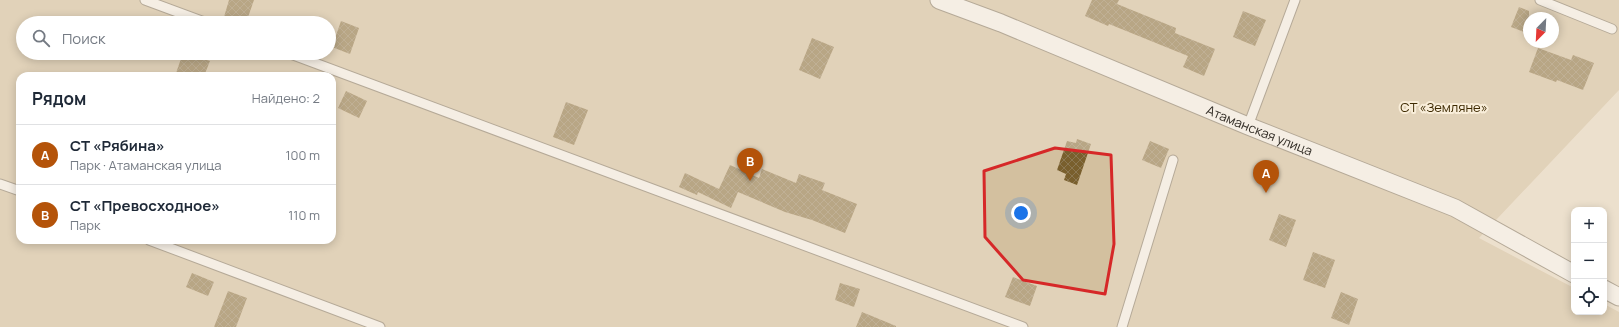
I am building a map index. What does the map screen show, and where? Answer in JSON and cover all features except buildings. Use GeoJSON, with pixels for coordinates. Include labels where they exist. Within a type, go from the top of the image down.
{"type":"FeatureCollection","features":[{"type":"Feature","properties":{"kind":"street","name":"Атаманская улица"},"geometry":{"type":"LineString","coordinates":[[939,0],[1001,23],[1248,126],[1455,208],[1571,272]]}},
{"type":"Feature","properties":{"kind":"street"},"geometry":{"type":"LineString","coordinates":[[1607,291],[1619,297]]}},
{"type":"Feature","properties":{"kind":"lane"},"geometry":{"type":"LineString","coordinates":[[145,0],[188,16]]}},
{"type":"Feature","properties":{"kind":"lane"},"geometry":{"type":"LineString","coordinates":[[1248,126],[1295,0]]}},
{"type":"Feature","properties":{"kind":"lane"},"geometry":{"type":"LineString","coordinates":[[1540,0],[1612,29]]}},
{"type":"Feature","properties":{"kind":"lane"},"geometry":{"type":"LineString","coordinates":[[307,60],[1023,327]]}},
{"type":"Feature","properties":{"kind":"lane"},"geometry":{"type":"LineString","coordinates":[[1122,327],[1173,160]]}},
{"type":"Feature","properties":{"kind":"lane"},"geometry":{"type":"LineString","coordinates":[[0,184],[16,190]]}},
{"type":"Feature","properties":{"kind":"lane"},"geometry":{"type":"LineString","coordinates":[[160,244],[380,327]]}},
{"type":"Feature","properties":{"kind":"highlighted area"},"geometry":{"type":"Polygon","coordinates":[[[1055,148],[1111,155],[1114,244],[1105,294],[1023,280],[985,237],[984,171],[1055,148]]]}},
{"type":"Feature","properties":{"kind":"green space","name":"СТ «Земляне»"},"geometry":{"type":"Polygon","coordinates":[[[0,0],[1619,0],[1619,90],[1479,238],[1571,286],[1571,315],[1607,315],[1607,306],[1619,312],[1619,327],[0,327],[0,0]]]}},
{"type":"Feature","properties":{"kind":"place","name":"СТ «Превосходное»"},"geometry":{"type":"Point","coordinates":[750,181]}},
{"type":"Feature","properties":{"kind":"place","name":"СТ «Рябина»"},"geometry":{"type":"Point","coordinates":[1266,193]}}]}
